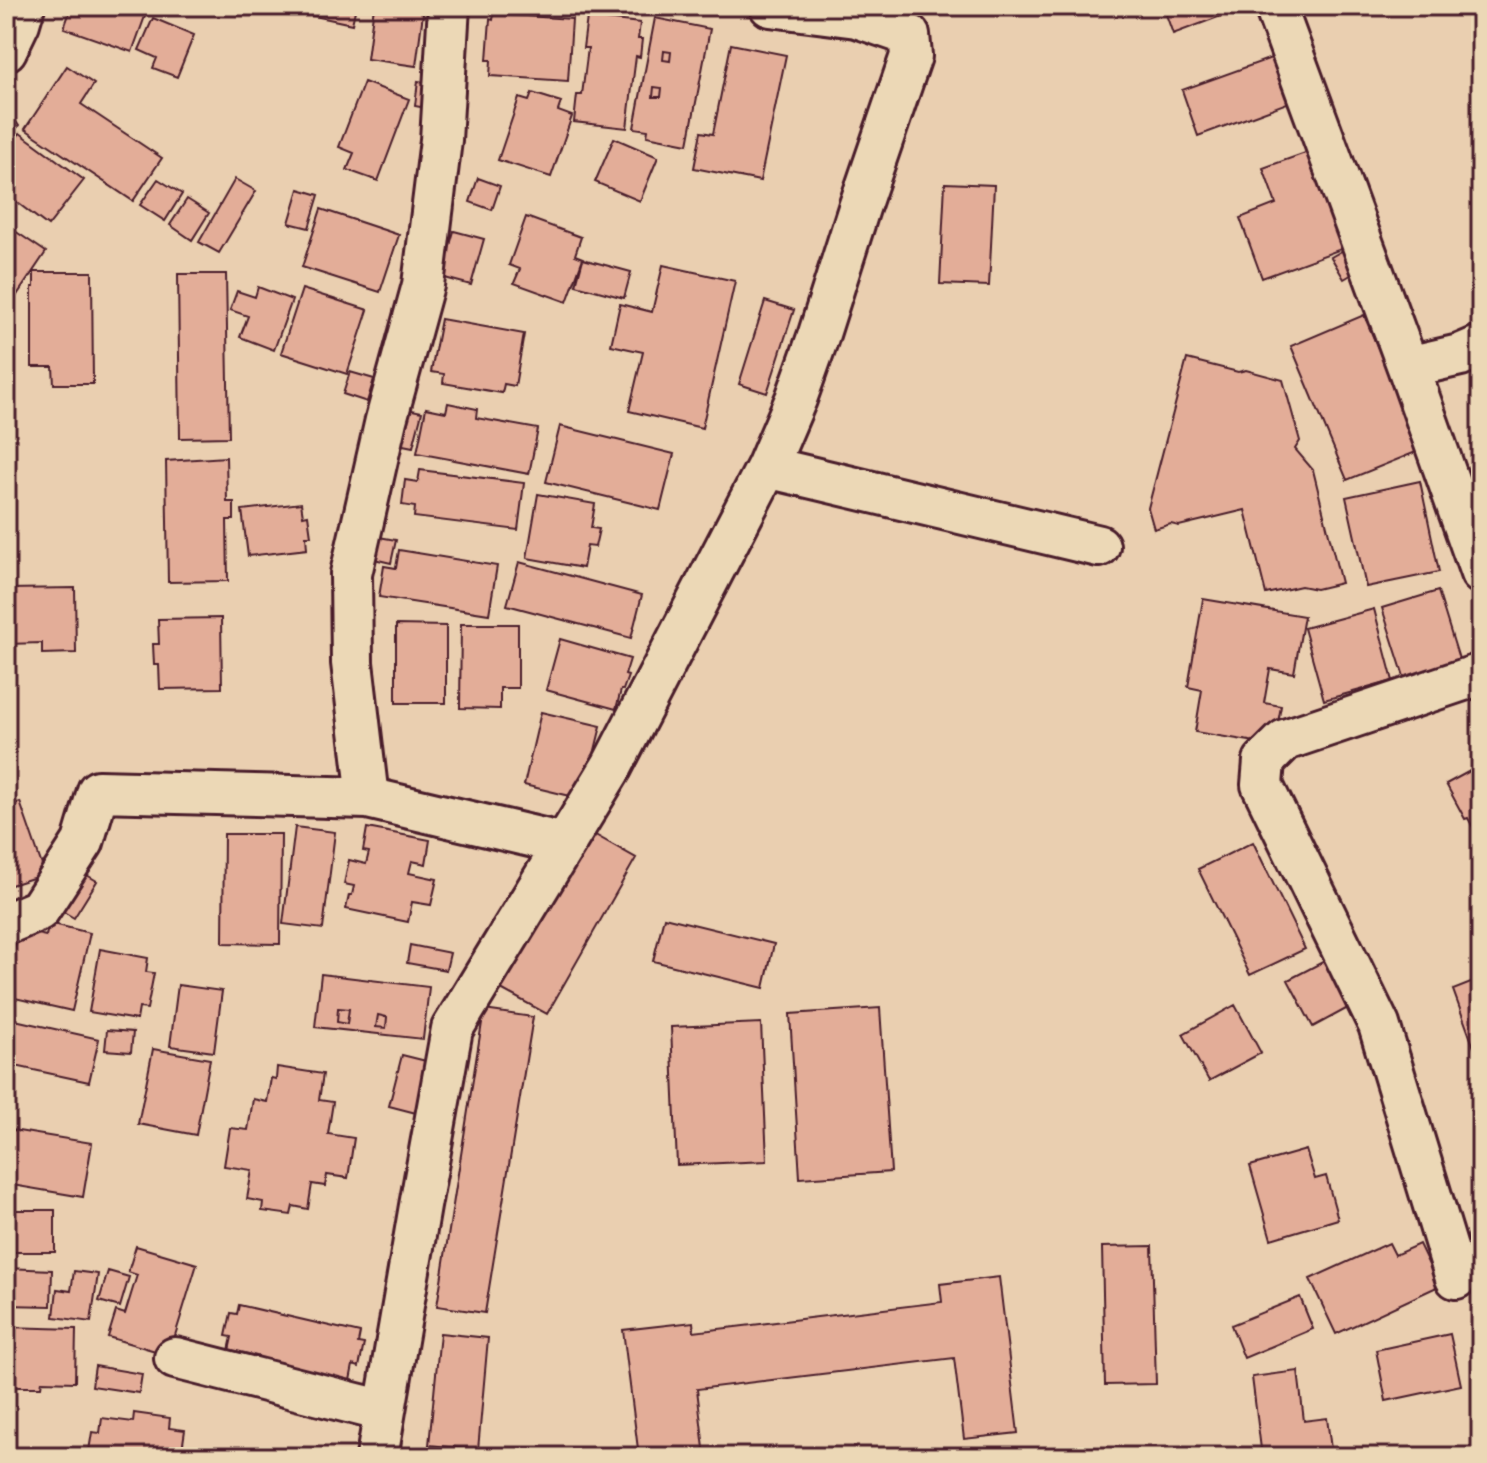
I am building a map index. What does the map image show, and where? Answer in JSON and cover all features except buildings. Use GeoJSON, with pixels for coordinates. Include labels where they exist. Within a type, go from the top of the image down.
{"type":"FeatureCollection","features":[{"type":"Feature","properties":{"kind":"street"},"geometry":{"type":"LineString","coordinates":[[6,50],[24,6]]}},
{"type":"Feature","properties":{"kind":"street"},"geometry":{"type":"LineString","coordinates":[[368,798],[352,663],[351,574],[386,420],[423,285],[441,140],[449,6]]}},
{"type":"Feature","properties":{"kind":"street"},"geometry":{"type":"LineString","coordinates":[[377,1457],[452,1029],[612,766],[767,467],[818,337],[911,56],[909,35],[857,17],[770,6]]}},
{"type":"Feature","properties":{"kind":"street"},"geometry":{"type":"LineString","coordinates":[[1275,6],[1481,573]]}},
{"type":"Feature","properties":{"kind":"street"},"geometry":{"type":"LineString","coordinates":[[1408,367],[1460,355],[1481,346]]}},
{"type":"Feature","properties":{"kind":"street"},"geometry":{"type":"LineString","coordinates":[[767,467],[1099,546]]}},
{"type":"Feature","properties":{"kind":"street"},"geometry":{"type":"LineString","coordinates":[[1456,1278],[1379,1025],[1262,785],[1264,761],[1285,740],[1481,674]]}},
{"type":"Feature","properties":{"kind":"street"},"geometry":{"type":"LineString","coordinates":[[6,924],[39,910],[83,842],[98,791],[368,798],[564,844]]}},
{"type":"Feature","properties":{"kind":"street"},"geometry":{"type":"LineString","coordinates":[[175,1358],[384,1411]]}}]}
